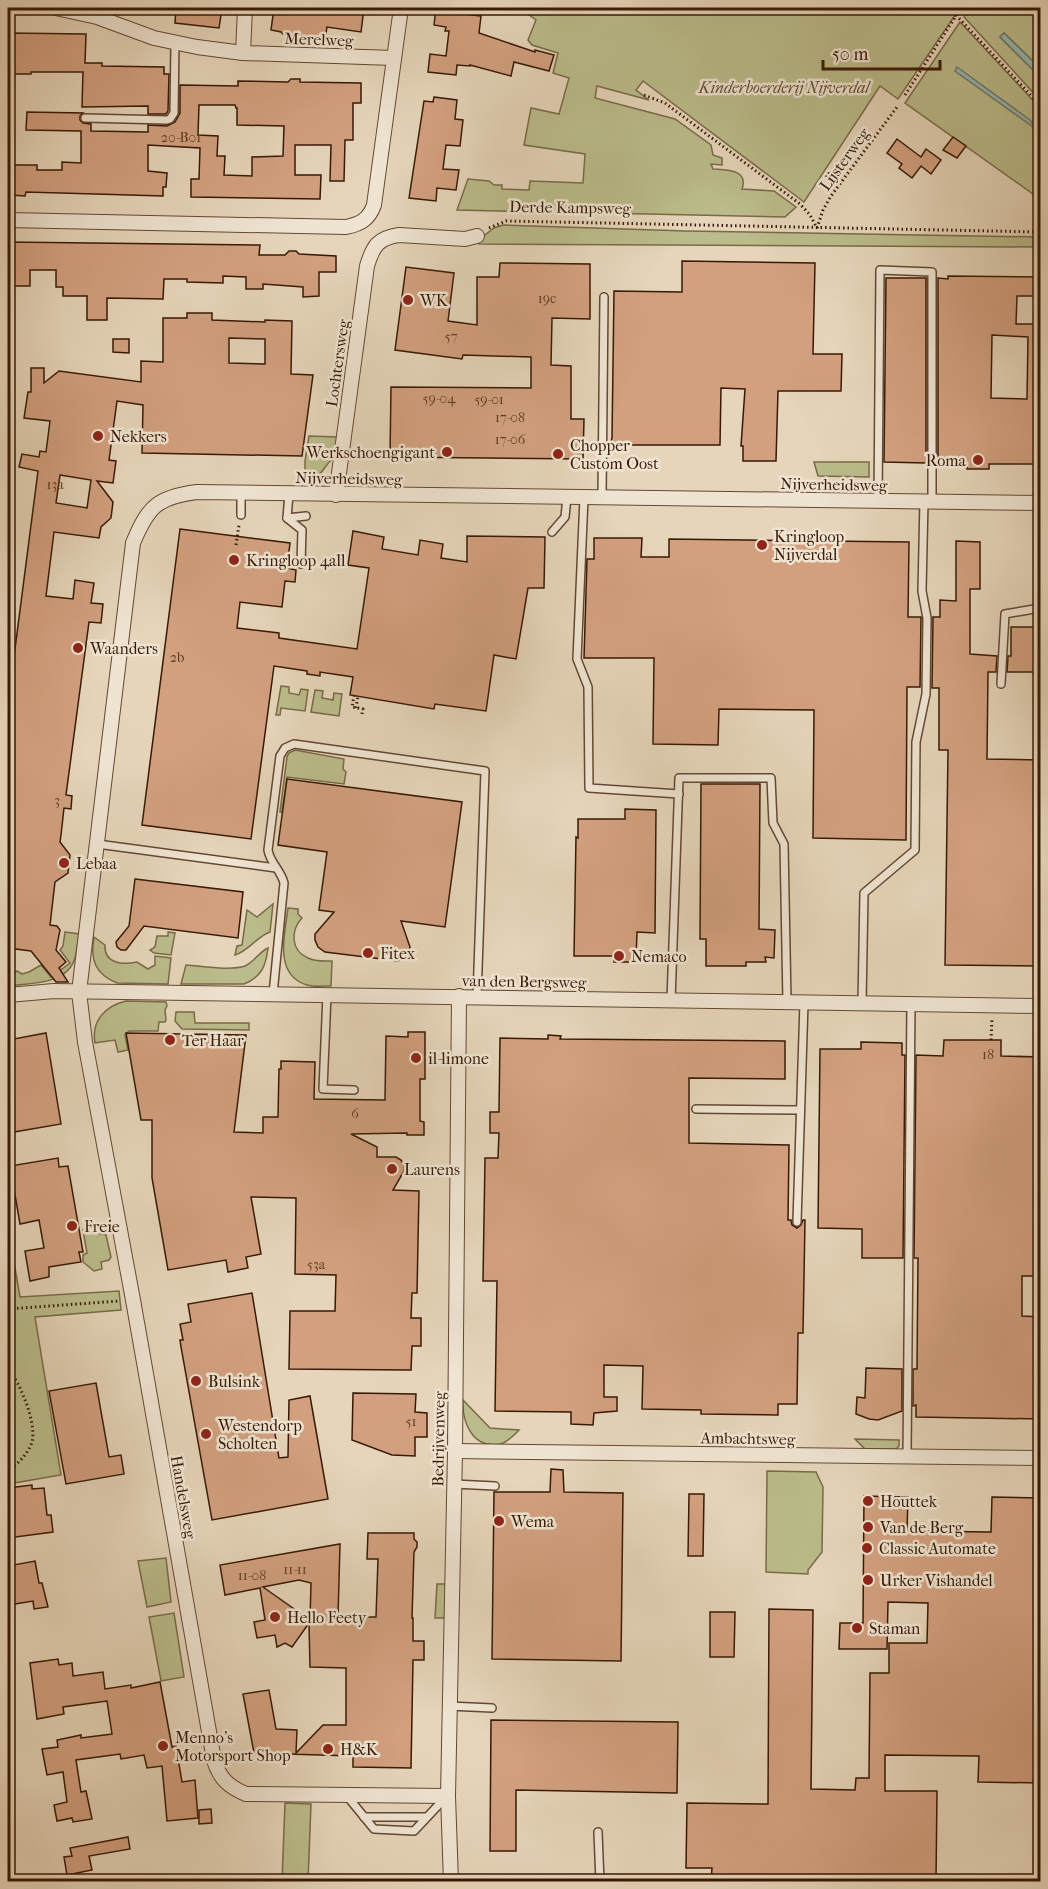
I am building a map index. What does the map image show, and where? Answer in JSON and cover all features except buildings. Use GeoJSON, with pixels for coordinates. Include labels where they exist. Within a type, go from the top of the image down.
{"type":"FeatureCollection","features":[{"type":"Feature","properties":{"kind":"street","name":"Merelweg"},"geometry":{"type":"LineString","coordinates":[[56,8],[98,12],[154,38],[175,43],[243,53],[394,58]]}},
{"type":"Feature","properties":{"kind":"street"},"geometry":{"type":"LineString","coordinates":[[243,53],[245,8]]}},
{"type":"Feature","properties":{"kind":"street"},"geometry":{"type":"LineString","coordinates":[[8,220],[346,227],[357,225],[371,213],[374,205],[401,8]]}},
{"type":"Feature","properties":{"kind":"street"},"geometry":{"type":"LineString","coordinates":[[365,220],[382,239],[399,235],[465,239],[477,236]]}},
{"type":"Feature","properties":{"kind":"street","name":"Lochtersweg"},"geometry":{"type":"LineString","coordinates":[[336,495],[367,266],[372,252],[382,239]]}},
{"type":"Feature","properties":{"kind":"street","name":"Nijverheidsweg"},"geometry":{"type":"LineString","coordinates":[[79,992],[133,543],[142,520],[158,502],[176,495],[197,492],[1041,503]]}},
{"type":"Feature","properties":{"kind":"street","name":"van den Bergsweg"},"geometry":{"type":"LineString","coordinates":[[8,994],[79,992],[459,996],[1041,1006]]}},
{"type":"Feature","properties":{"kind":"street","name":"Handelsweg"},"geometry":{"type":"LineString","coordinates":[[79,992],[85,1042],[216,1770],[228,1785],[246,1794],[448,1796]]}},
{"type":"Feature","properties":{"kind":"street","name":"Bedrijvenweg"},"geometry":{"type":"LineString","coordinates":[[451,1881],[448,1796],[455,1451],[459,996]]}},
{"type":"Feature","properties":{"kind":"street","name":"Ambachtsweg"},"geometry":{"type":"LineString","coordinates":[[455,1451],[1041,1458]]}},
{"type":"Feature","properties":{"kind":"lane"},"geometry":{"type":"LineString","coordinates":[[85,118],[170,119],[174,113],[175,43]]}},
{"type":"Feature","properties":{"kind":"lane"},"geometry":{"type":"LineString","coordinates":[[862,1003],[864,893],[915,850],[916,742],[926,694],[927,618],[922,591],[928,501],[932,272],[880,270],[878,501]]}},
{"type":"Feature","properties":{"kind":"lane"},"geometry":{"type":"LineString","coordinates":[[602,497],[604,297]]}},
{"type":"Feature","properties":{"kind":"lane"},"geometry":{"type":"LineString","coordinates":[[241,493],[241,514]]}},
{"type":"Feature","properties":{"kind":"lane"},"geometry":{"type":"LineString","coordinates":[[287,518],[289,494]]}},
{"type":"Feature","properties":{"kind":"lane"},"geometry":{"type":"LineString","coordinates":[[552,531],[566,517],[567,497]]}},
{"type":"Feature","properties":{"kind":"lane"},"geometry":{"type":"LineString","coordinates":[[584,498],[577,659],[588,687],[590,788],[679,794]]}},
{"type":"Feature","properties":{"kind":"lane"},"geometry":{"type":"LineString","coordinates":[[287,518],[306,516]]}},
{"type":"Feature","properties":{"kind":"lane"},"geometry":{"type":"LineString","coordinates":[[287,518],[302,530],[301,564]]}},
{"type":"Feature","properties":{"kind":"lane"},"geometry":{"type":"LineString","coordinates":[[1001,684],[1005,614],[1041,608]]}},
{"type":"Feature","properties":{"kind":"lane"},"geometry":{"type":"LineString","coordinates":[[273,994],[284,888],[283,878],[271,861],[268,850],[280,756],[289,746],[299,745],[486,771],[477,997]]}},
{"type":"Feature","properties":{"kind":"lane"},"geometry":{"type":"LineString","coordinates":[[671,1000],[679,778],[771,778],[773,823],[784,844],[787,1002]]}},
{"type":"Feature","properties":{"kind":"lane"},"geometry":{"type":"LineString","coordinates":[[97,844],[276,868]]}},
{"type":"Feature","properties":{"kind":"lane"},"geometry":{"type":"LineString","coordinates":[[327,995],[323,1089],[354,1090]]}},
{"type":"Feature","properties":{"kind":"lane"},"geometry":{"type":"LineString","coordinates":[[798,1222],[804,1003]]}},
{"type":"Feature","properties":{"kind":"lane"},"geometry":{"type":"LineString","coordinates":[[907,1456],[911,1003]]}},
{"type":"Feature","properties":{"kind":"lane"},"geometry":{"type":"LineString","coordinates":[[696,1109],[800,1110]]}},
{"type":"Feature","properties":{"kind":"lane"},"geometry":{"type":"LineString","coordinates":[[454,1484],[495,1486]]}},
{"type":"Feature","properties":{"kind":"lane"},"geometry":{"type":"LineString","coordinates":[[449,1706],[492,1708]]}},
{"type":"Feature","properties":{"kind":"lane"},"geometry":{"type":"LineString","coordinates":[[346,1796],[374,1830],[414,1831],[448,1796]]}},
{"type":"Feature","properties":{"kind":"lane"},"geometry":{"type":"LineString","coordinates":[[364,1817],[426,1818]]}},
{"type":"Feature","properties":{"kind":"lane"},"geometry":{"type":"LineString","coordinates":[[598,1832],[600,1881]]}},
{"type":"Feature","properties":{"kind":"path"},"geometry":{"type":"LineString","coordinates":[[905,95],[961,8]]}},
{"type":"Feature","properties":{"kind":"path"},"geometry":{"type":"LineString","coordinates":[[956,15],[1041,105]]}},
{"type":"Feature","properties":{"kind":"path"},"geometry":{"type":"LineString","coordinates":[[644,95],[665,103],[800,204],[810,214],[817,228]]}},
{"type":"Feature","properties":{"kind":"path","name":"Lijsterweg"},"geometry":{"type":"LineString","coordinates":[[817,228],[831,196],[897,107]]}},
{"type":"Feature","properties":{"kind":"path","name":"Derde Kampsweg"},"geometry":{"type":"LineString","coordinates":[[477,236],[492,226],[507,221],[1041,232]]}},
{"type":"Feature","properties":{"kind":"path"},"geometry":{"type":"LineString","coordinates":[[236,545],[241,514]]}},
{"type":"Feature","properties":{"kind":"path"},"geometry":{"type":"LineString","coordinates":[[356,695],[352,707],[363,709],[362,714]]}},
{"type":"Feature","properties":{"kind":"path"},"geometry":{"type":"LineString","coordinates":[[991,1040],[992,1005]]}},
{"type":"Feature","properties":{"kind":"path"},"geometry":{"type":"LineString","coordinates":[[8,1309],[133,1300]]}},
{"type":"Feature","properties":{"kind":"path"},"geometry":{"type":"LineString","coordinates":[[8,1368],[21,1389],[30,1417],[32,1437],[26,1453],[15,1466],[8,1470]]}},
{"type":"Feature","properties":{"kind":"green space","name":"Kinderboerderij Nijverdal"},"geometry":{"type":"Polygon","coordinates":[[[521,8],[960,8],[898,99],[880,86],[804,202],[643,81],[636,90],[649,100],[597,86],[595,98],[675,119],[711,145],[713,155],[722,158],[722,165],[711,164],[713,169],[735,172],[742,178],[742,189],[774,191],[796,207],[785,217],[457,210],[468,179],[489,181],[494,185],[502,185],[502,189],[529,190],[530,181],[583,183],[585,154],[524,145],[531,108],[559,114],[569,78],[553,73],[558,53],[532,45],[528,40],[536,20],[521,8]]]}},
{"type":"Feature","properties":{"kind":"green space"},"geometry":{"type":"Polygon","coordinates":[[[970,8],[1040,8],[1040,68],[1004,33],[1000,37],[1040,77],[1040,100],[964,17],[970,8]]]}},
{"type":"Feature","properties":{"kind":"green space"},"geometry":{"type":"Polygon","coordinates":[[[960,22],[1040,108],[1040,199],[905,103],[960,22]]]}},
{"type":"Feature","properties":{"kind":"green space"},"geometry":{"type":"Polygon","coordinates":[[[503,225],[686,231],[1040,237],[1040,247],[479,244],[476,242],[494,228],[503,225]]]}},
{"type":"Feature","properties":{"kind":"green space"},"geometry":{"type":"Polygon","coordinates":[[[309,436],[338,437],[334,458],[319,475],[305,481],[305,461],[309,436]]]}},
{"type":"Feature","properties":{"kind":"green space"},"geometry":{"type":"Polygon","coordinates":[[[814,462],[869,462],[869,477],[818,476],[814,462]]]}},
{"type":"Feature","properties":{"kind":"green space"},"geometry":{"type":"Polygon","coordinates":[[[281,686],[289,687],[289,693],[299,695],[301,689],[308,690],[305,711],[281,708],[280,715],[276,715],[281,686]]]}},
{"type":"Feature","properties":{"kind":"green space"},"geometry":{"type":"Polygon","coordinates":[[[315,690],[323,691],[322,698],[333,700],[334,693],[342,694],[339,716],[311,712],[315,690]]]}},
{"type":"Feature","properties":{"kind":"green space"},"geometry":{"type":"Polygon","coordinates":[[[295,750],[344,759],[343,769],[346,772],[344,784],[287,777],[282,812],[280,812],[287,757],[295,750]]]}},
{"type":"Feature","properties":{"kind":"green space"},"geometry":{"type":"Polygon","coordinates":[[[273,904],[270,932],[235,955],[237,946],[242,945],[247,910],[257,917],[273,904]]]}},
{"type":"Feature","properties":{"kind":"green space"},"geometry":{"type":"Polygon","coordinates":[[[288,908],[298,909],[298,914],[302,918],[294,935],[298,951],[311,959],[332,961],[331,986],[307,985],[296,980],[289,972],[284,952],[288,908]]]}},
{"type":"Feature","properties":{"kind":"green space"},"geometry":{"type":"Polygon","coordinates":[[[65,932],[79,934],[71,967],[56,978],[47,981],[8,986],[8,977],[17,971],[22,974],[41,965],[51,977],[70,963],[60,950],[63,946],[65,932]]]}},
{"type":"Feature","properties":{"kind":"green space"},"geometry":{"type":"Polygon","coordinates":[[[168,932],[175,933],[171,955],[154,953],[150,950],[155,947],[157,936],[168,936],[168,932]]]}},
{"type":"Feature","properties":{"kind":"green space"},"geometry":{"type":"Polygon","coordinates":[[[94,937],[105,945],[108,956],[115,962],[137,962],[148,969],[155,965],[155,956],[171,958],[168,984],[117,983],[110,979],[99,971],[96,965],[93,953],[94,937]]]}},
{"type":"Feature","properties":{"kind":"green space"},"geometry":{"type":"Polygon","coordinates":[[[268,948],[262,970],[255,978],[244,984],[181,984],[186,965],[224,968],[245,966],[268,948]]]}},
{"type":"Feature","properties":{"kind":"green space"},"geometry":{"type":"Polygon","coordinates":[[[126,1001],[166,1002],[165,1022],[159,1022],[158,1031],[129,1031],[125,1035],[128,1050],[118,1052],[115,1040],[95,1043],[95,1028],[101,1016],[118,1003],[126,1001]]]}},
{"type":"Feature","properties":{"kind":"green space"},"geometry":{"type":"Polygon","coordinates":[[[176,1012],[194,1012],[195,1023],[249,1023],[249,1030],[182,1029],[175,1021],[176,1012]]]}},
{"type":"Feature","properties":{"kind":"green space"},"geometry":{"type":"Polygon","coordinates":[[[8,1227],[20,1297],[119,1291],[121,1310],[35,1317],[61,1475],[8,1484],[8,1227]]]}},
{"type":"Feature","properties":{"kind":"green space"},"geometry":{"type":"Polygon","coordinates":[[[83,1230],[106,1235],[111,1257],[101,1262],[102,1269],[94,1271],[83,1262],[83,1255],[87,1253],[83,1230]]]}},
{"type":"Feature","properties":{"kind":"green space"},"geometry":{"type":"Polygon","coordinates":[[[463,1400],[490,1428],[519,1430],[503,1443],[482,1442],[476,1438],[467,1425],[463,1400]]]}},
{"type":"Feature","properties":{"kind":"green space"},"geometry":{"type":"Polygon","coordinates":[[[855,1439],[899,1440],[899,1446],[896,1449],[865,1449],[855,1439]]]}},
{"type":"Feature","properties":{"kind":"green space"},"geometry":{"type":"Polygon","coordinates":[[[767,1471],[816,1472],[823,1487],[822,1552],[808,1570],[808,1574],[766,1572],[767,1471]]]}},
{"type":"Feature","properties":{"kind":"green space"},"geometry":{"type":"Polygon","coordinates":[[[166,1558],[171,1602],[147,1607],[138,1561],[166,1558]]]}},
{"type":"Feature","properties":{"kind":"green space"},"geometry":{"type":"Polygon","coordinates":[[[437,1584],[446,1584],[446,1618],[435,1618],[437,1584]]]}},
{"type":"Feature","properties":{"kind":"green space"},"geometry":{"type":"Polygon","coordinates":[[[174,1613],[184,1677],[161,1681],[149,1617],[174,1613]]]}},
{"type":"Feature","properties":{"kind":"green space"},"geometry":{"type":"Polygon","coordinates":[[[285,1803],[311,1804],[308,1881],[282,1881],[285,1803]]]}},
{"type":"Feature","properties":{"kind":"water"},"geometry":{"type":"Polygon","coordinates":[[[1004,33],[1040,68],[1040,77],[1000,37],[1004,33]]]}},
{"type":"Feature","properties":{"kind":"water"},"geometry":{"type":"Polygon","coordinates":[[[957,67],[1030,120],[1040,134],[1040,149],[1033,127],[955,71],[957,67]]]}},
{"type":"Feature","properties":{"kind":"place","name":"WK"},"geometry":{"type":"Point","coordinates":[408,300]}},
{"type":"Feature","properties":{"kind":"place","name":"Nekkers"},"geometry":{"type":"Point","coordinates":[98,436]}},
{"type":"Feature","properties":{"kind":"place","name":"Werkschoengigant"},"geometry":{"type":"Point","coordinates":[447,452]}},
{"type":"Feature","properties":{"kind":"place","name":"Chopper Custom Oost"},"geometry":{"type":"Point","coordinates":[558,454]}},
{"type":"Feature","properties":{"kind":"place","name":"Roma"},"geometry":{"type":"Point","coordinates":[978,460]}},
{"type":"Feature","properties":{"kind":"place","name":"Kringloop Nijverdal"},"geometry":{"type":"Point","coordinates":[762,545]}},
{"type":"Feature","properties":{"kind":"place","name":"Kringloop 4all"},"geometry":{"type":"Point","coordinates":[234,560]}},
{"type":"Feature","properties":{"kind":"place","name":"Waanders"},"geometry":{"type":"Point","coordinates":[78,648]}},
{"type":"Feature","properties":{"kind":"place","name":"Lebaa"},"geometry":{"type":"Point","coordinates":[64,863]}},
{"type":"Feature","properties":{"kind":"place","name":"Fitex"},"geometry":{"type":"Point","coordinates":[368,953]}},
{"type":"Feature","properties":{"kind":"place","name":"Nemaco"},"geometry":{"type":"Point","coordinates":[619,956]}},
{"type":"Feature","properties":{"kind":"place","name":"Ter Haar"},"geometry":{"type":"Point","coordinates":[170,1040]}},
{"type":"Feature","properties":{"kind":"place","name":"il-limone"},"geometry":{"type":"Point","coordinates":[416,1058]}},
{"type":"Feature","properties":{"kind":"place","name":"Laurens"},"geometry":{"type":"Point","coordinates":[392,1169]}},
{"type":"Feature","properties":{"kind":"place","name":"Freie"},"geometry":{"type":"Point","coordinates":[72,1226]}},
{"type":"Feature","properties":{"kind":"place","name":"Bulsink"},"geometry":{"type":"Point","coordinates":[196,1381]}},
{"type":"Feature","properties":{"kind":"place","name":"Westendorp Scholten"},"geometry":{"type":"Point","coordinates":[206,1434]}},
{"type":"Feature","properties":{"kind":"place","name":"Houttek"},"geometry":{"type":"Point","coordinates":[868,1501]}},
{"type":"Feature","properties":{"kind":"place","name":"Wema"},"geometry":{"type":"Point","coordinates":[499,1521]}},
{"type":"Feature","properties":{"kind":"place","name":"Van de Berg"},"geometry":{"type":"Point","coordinates":[868,1527]}},
{"type":"Feature","properties":{"kind":"place","name":"Classic Automate"},"geometry":{"type":"Point","coordinates":[867,1548]}},
{"type":"Feature","properties":{"kind":"place","name":"Urker Vishandel"},"geometry":{"type":"Point","coordinates":[868,1580]}},
{"type":"Feature","properties":{"kind":"place","name":"Hello Feety"},"geometry":{"type":"Point","coordinates":[275,1617]}},
{"type":"Feature","properties":{"kind":"place","name":"Staman"},"geometry":{"type":"Point","coordinates":[857,1628]}},
{"type":"Feature","properties":{"kind":"place","name":"Menno's Motorsport Shop"},"geometry":{"type":"Point","coordinates":[163,1746]}},
{"type":"Feature","properties":{"kind":"place","name":"H&K"},"geometry":{"type":"Point","coordinates":[328,1749]}}]}
